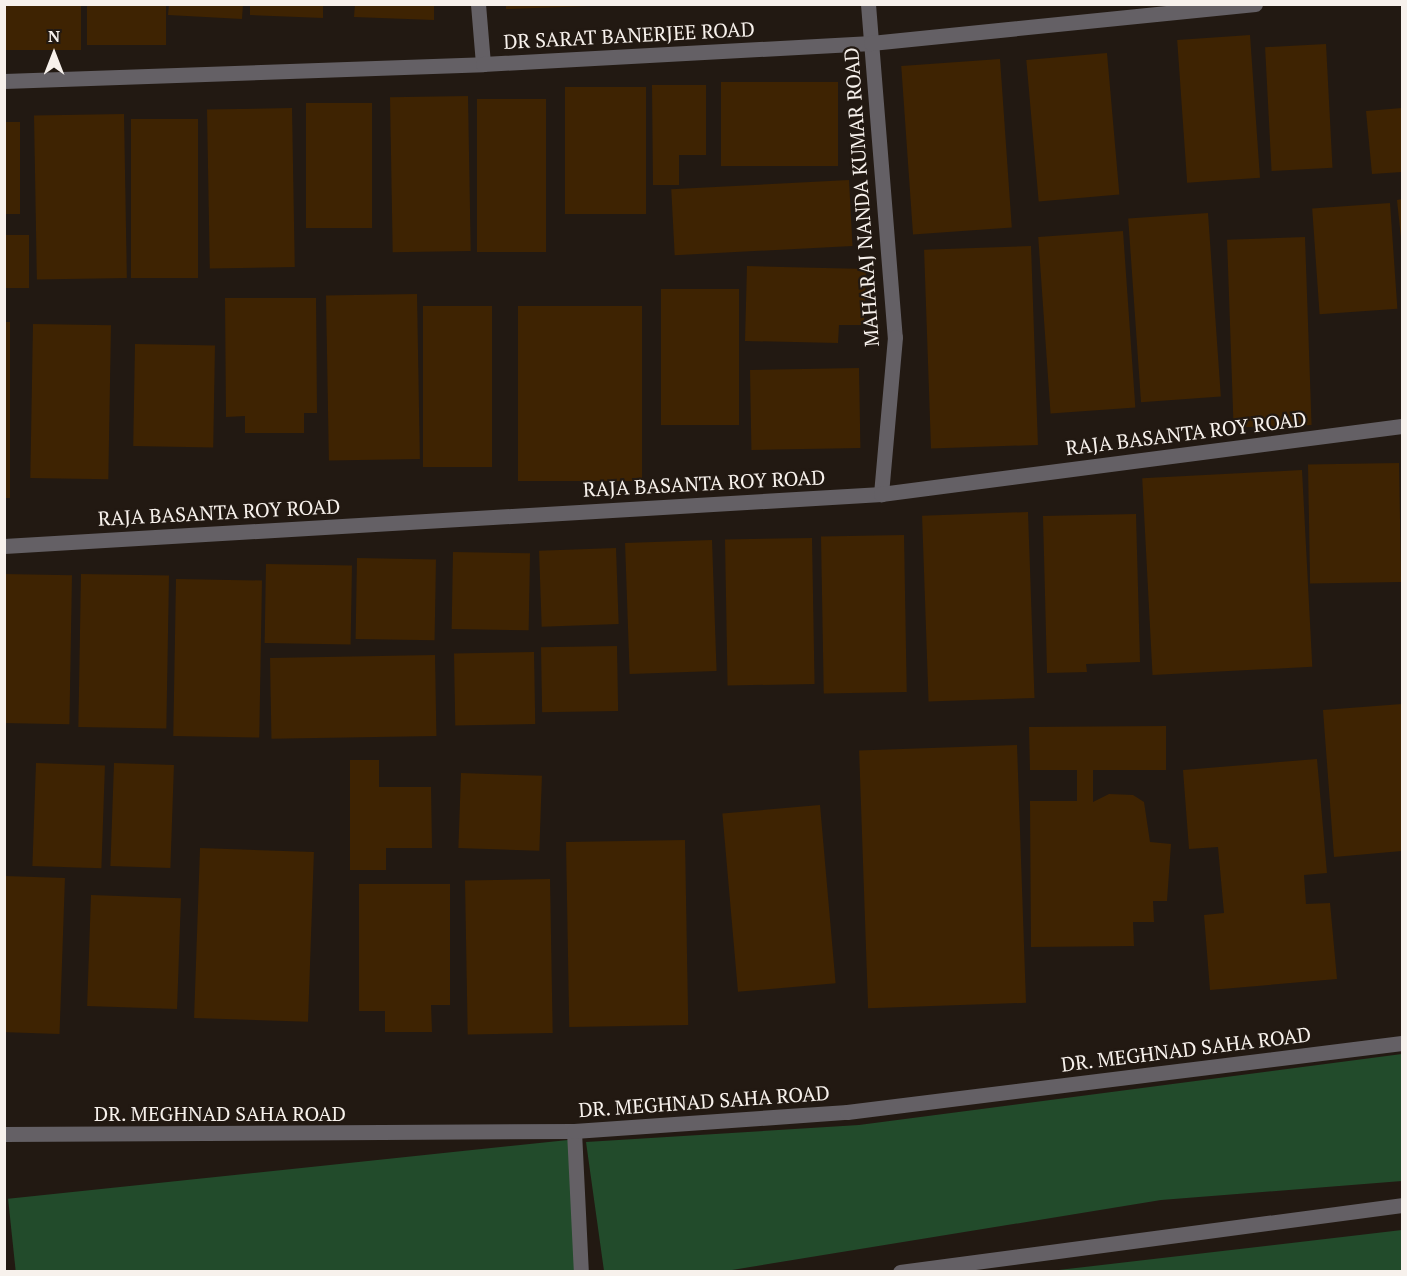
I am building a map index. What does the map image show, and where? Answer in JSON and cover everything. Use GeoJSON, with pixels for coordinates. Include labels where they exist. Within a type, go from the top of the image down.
{"type":"FeatureCollection","features":[{"type":"Feature","properties":{"kind":"street"},"geometry":{"type":"LineString","coordinates":[[478,4],[483,64]]}},
{"type":"Feature","properties":{"kind":"street","name":"MAHARAJ NANDA KUMAR ROAD"},"geometry":{"type":"LineString","coordinates":[[868,4],[895,337],[881,494]]}},
{"type":"Feature","properties":{"kind":"street","name":"DR SARAT BANERJEE ROAD"},"geometry":{"type":"LineString","coordinates":[[4,81],[483,64],[871,43],[1255,4]]}},
{"type":"Feature","properties":{"kind":"street","name":"RAJA BASANTA ROY ROAD"},"geometry":{"type":"LineString","coordinates":[[4,546],[881,494],[1402,426]]}},
{"type":"Feature","properties":{"kind":"street","name":"DR. MEGHNAD SAHA ROAD"},"geometry":{"type":"LineString","coordinates":[[4,1134],[574,1131],[847,1112],[1402,1043]]}},
{"type":"Feature","properties":{"kind":"street"},"geometry":{"type":"LineString","coordinates":[[574,1131],[581,1272]]}},
{"type":"Feature","properties":{"kind":"street"},"geometry":{"type":"LineString","coordinates":[[900,1272],[1402,1205]]}},
{"type":"Feature","properties":{"kind":"green space"},"geometry":{"type":"Polygon","coordinates":[[[1402,1054],[1402,1181],[1161,1200],[726,1271],[604,1271],[586,1142],[859,1125],[1402,1054]]]}},
{"type":"Feature","properties":{"kind":"green space"},"geometry":{"type":"Polygon","coordinates":[[[568,1140],[582,1271],[16,1272],[8,1199],[568,1140]]]}},
{"type":"Feature","properties":{"kind":"green space"},"geometry":{"type":"Polygon","coordinates":[[[1402,1230],[1402,1271],[1050,1271],[1402,1230]]]}},
{"type":"Feature","properties":{"kind":"building"},"geometry":{"type":"Polygon","coordinates":[[[87,4],[166,4],[166,45],[87,45],[87,4]]]}},
{"type":"Feature","properties":{"kind":"building"},"geometry":{"type":"Polygon","coordinates":[[[169,4],[243,4],[242,19],[168,15],[169,4]]]}},
{"type":"Feature","properties":{"kind":"building"},"geometry":{"type":"Polygon","coordinates":[[[250,4],[323,4],[323,18],[250,15],[250,4]]]}},
{"type":"Feature","properties":{"kind":"building"},"geometry":{"type":"Polygon","coordinates":[[[355,4],[434,4],[434,20],[354,17],[355,4]]]}},
{"type":"Feature","properties":{"kind":"building"},"geometry":{"type":"Polygon","coordinates":[[[506,4],[590,4],[590,6],[506,9],[506,4]]]}},
{"type":"Feature","properties":{"kind":"building"},"geometry":{"type":"Polygon","coordinates":[[[4,5],[81,5],[81,50],[4,50],[4,5]]]}},
{"type":"Feature","properties":{"kind":"building"},"geometry":{"type":"Polygon","coordinates":[[[1250,35],[1260,178],[1187,183],[1177,40],[1250,35]]]}},
{"type":"Feature","properties":{"kind":"building"},"geometry":{"type":"Polygon","coordinates":[[[1326,44],[1332,168],[1272,171],[1265,47],[1326,44]]]}},
{"type":"Feature","properties":{"kind":"building"},"geometry":{"type":"Polygon","coordinates":[[[1107,53],[1119,194],[1039,202],[1026,60],[1107,53]]]}},
{"type":"Feature","properties":{"kind":"building"},"geometry":{"type":"Polygon","coordinates":[[[1000,59],[1012,228],[913,234],[901,66],[1000,59]]]}},
{"type":"Feature","properties":{"kind":"building"},"geometry":{"type":"Polygon","coordinates":[[[721,82],[838,82],[838,166],[721,166],[721,82]]]}},
{"type":"Feature","properties":{"kind":"building"},"geometry":{"type":"Polygon","coordinates":[[[652,85],[706,85],[706,155],[679,155],[679,185],[653,185],[652,85]]]}},
{"type":"Feature","properties":{"kind":"building"},"geometry":{"type":"Polygon","coordinates":[[[565,87],[646,87],[646,214],[565,214],[565,87]]]}},
{"type":"Feature","properties":{"kind":"building"},"geometry":{"type":"Polygon","coordinates":[[[468,96],[471,251],[393,252],[390,97],[468,96]]]}},
{"type":"Feature","properties":{"kind":"building"},"geometry":{"type":"Polygon","coordinates":[[[477,99],[546,99],[546,252],[477,252],[477,99]]]}},
{"type":"Feature","properties":{"kind":"building"},"geometry":{"type":"Polygon","coordinates":[[[306,103],[372,103],[372,228],[306,228],[306,103]]]}},
{"type":"Feature","properties":{"kind":"building"},"geometry":{"type":"Polygon","coordinates":[[[292,108],[295,267],[210,268],[207,109],[292,108]]]}},
{"type":"Feature","properties":{"kind":"building"},"geometry":{"type":"Polygon","coordinates":[[[1402,108],[1402,172],[1372,174],[1366,111],[1402,108]]]}},
{"type":"Feature","properties":{"kind":"building"},"geometry":{"type":"Polygon","coordinates":[[[124,114],[127,278],[37,280],[34,116],[124,114]]]}},
{"type":"Feature","properties":{"kind":"building"},"geometry":{"type":"Polygon","coordinates":[[[131,119],[198,119],[198,278],[131,278],[131,119]]]}},
{"type":"Feature","properties":{"kind":"building"},"geometry":{"type":"Polygon","coordinates":[[[4,122],[20,122],[20,214],[4,214],[4,122]]]}},
{"type":"Feature","properties":{"kind":"building"},"geometry":{"type":"Polygon","coordinates":[[[849,180],[852,246],[675,255],[671,189],[849,180]]]}},
{"type":"Feature","properties":{"kind":"building"},"geometry":{"type":"Polygon","coordinates":[[[1402,199],[1402,237],[1401,238],[1397,200],[1402,199]]]}},
{"type":"Feature","properties":{"kind":"building"},"geometry":{"type":"Polygon","coordinates":[[[1390,203],[1397,309],[1320,314],[1312,208],[1390,203]]]}},
{"type":"Feature","properties":{"kind":"building"},"geometry":{"type":"Polygon","coordinates":[[[1208,213],[1221,397],[1141,402],[1128,219],[1208,213]]]}},
{"type":"Feature","properties":{"kind":"building"},"geometry":{"type":"Polygon","coordinates":[[[1123,231],[1135,408],[1051,413],[1038,237],[1123,231]]]}},
{"type":"Feature","properties":{"kind":"building"},"geometry":{"type":"Polygon","coordinates":[[[4,235],[29,235],[29,288],[4,288],[4,235]]]}},
{"type":"Feature","properties":{"kind":"building"},"geometry":{"type":"Polygon","coordinates":[[[1305,237],[1312,425],[1234,428],[1227,240],[1305,237]]]}},
{"type":"Feature","properties":{"kind":"building"},"geometry":{"type":"Polygon","coordinates":[[[1031,246],[1038,445],[931,449],[924,250],[1031,246]]]}},
{"type":"Feature","properties":{"kind":"building"},"geometry":{"type":"Polygon","coordinates":[[[747,266],[866,269],[864,325],[839,325],[838,343],[745,341],[747,266]]]}},
{"type":"Feature","properties":{"kind":"building"},"geometry":{"type":"Polygon","coordinates":[[[661,289],[739,289],[739,425],[661,425],[661,289]]]}},
{"type":"Feature","properties":{"kind":"building"},"geometry":{"type":"Polygon","coordinates":[[[417,294],[420,459],[329,461],[326,296],[417,294]]]}},
{"type":"Feature","properties":{"kind":"building"},"geometry":{"type":"Polygon","coordinates":[[[225,298],[316,298],[317,413],[304,413],[304,433],[245,433],[245,416],[226,417],[225,298]]]}},
{"type":"Feature","properties":{"kind":"building"},"geometry":{"type":"Polygon","coordinates":[[[423,306],[492,306],[492,467],[423,467],[423,306]]]}},
{"type":"Feature","properties":{"kind":"building"},"geometry":{"type":"Polygon","coordinates":[[[518,306],[642,306],[642,481],[518,481],[518,306]]]}},
{"type":"Feature","properties":{"kind":"building"},"geometry":{"type":"Polygon","coordinates":[[[4,322],[10,322],[10,498],[4,498],[4,322]]]}},
{"type":"Feature","properties":{"kind":"building"},"geometry":{"type":"Polygon","coordinates":[[[33,324],[111,325],[108,479],[30,478],[33,324]]]}},
{"type":"Feature","properties":{"kind":"building"},"geometry":{"type":"Polygon","coordinates":[[[135,344],[215,345],[213,447],[133,446],[135,344]]]}},
{"type":"Feature","properties":{"kind":"building"},"geometry":{"type":"Polygon","coordinates":[[[859,368],[860,448],[751,450],[750,370],[859,368]]]}},
{"type":"Feature","properties":{"kind":"building"},"geometry":{"type":"Polygon","coordinates":[[[1399,463],[1401,582],[1310,584],[1308,465],[1399,463]]]}},
{"type":"Feature","properties":{"kind":"building"},"geometry":{"type":"Polygon","coordinates":[[[1302,470],[1312,667],[1153,675],[1142,478],[1302,470]]]}},
{"type":"Feature","properties":{"kind":"building"},"geometry":{"type":"Polygon","coordinates":[[[1028,512],[1034,698],[929,702],[922,516],[1028,512]]]}},
{"type":"Feature","properties":{"kind":"building"},"geometry":{"type":"Polygon","coordinates":[[[1136,514],[1140,662],[1086,664],[1087,672],[1047,673],[1043,516],[1136,514]]]}},
{"type":"Feature","properties":{"kind":"building"},"geometry":{"type":"Polygon","coordinates":[[[904,535],[907,692],[824,693],[821,536],[904,535]]]}},
{"type":"Feature","properties":{"kind":"building"},"geometry":{"type":"Polygon","coordinates":[[[812,538],[815,684],[728,685],[725,540],[812,538]]]}},
{"type":"Feature","properties":{"kind":"building"},"geometry":{"type":"Polygon","coordinates":[[[712,540],[717,671],[630,674],[625,543],[712,540]]]}},
{"type":"Feature","properties":{"kind":"building"},"geometry":{"type":"Polygon","coordinates":[[[616,548],[619,624],[542,627],[539,551],[616,548]]]}},
{"type":"Feature","properties":{"kind":"building"},"geometry":{"type":"Polygon","coordinates":[[[453,552],[530,553],[529,630],[452,629],[453,552]]]}},
{"type":"Feature","properties":{"kind":"building"},"geometry":{"type":"Polygon","coordinates":[[[357,558],[436,559],[435,640],[356,639],[357,558]]]}},
{"type":"Feature","properties":{"kind":"building"},"geometry":{"type":"Polygon","coordinates":[[[266,564],[352,566],[351,644],[265,643],[266,564]]]}},
{"type":"Feature","properties":{"kind":"building"},"geometry":{"type":"Polygon","coordinates":[[[4,574],[72,575],[69,724],[4,723],[4,574]]]}},
{"type":"Feature","properties":{"kind":"building"},"geometry":{"type":"Polygon","coordinates":[[[81,574],[169,576],[166,729],[78,727],[81,574]]]}},
{"type":"Feature","properties":{"kind":"building"},"geometry":{"type":"Polygon","coordinates":[[[176,579],[262,581],[259,737],[173,736],[176,579]]]}},
{"type":"Feature","properties":{"kind":"building"},"geometry":{"type":"Polygon","coordinates":[[[617,646],[618,711],[542,712],[541,647],[617,646]]]}},
{"type":"Feature","properties":{"kind":"building"},"geometry":{"type":"Polygon","coordinates":[[[534,652],[535,724],[455,725],[454,653],[534,652]]]}},
{"type":"Feature","properties":{"kind":"building"},"geometry":{"type":"Polygon","coordinates":[[[435,655],[436,736],[271,739],[270,658],[435,655]]]}},
{"type":"Feature","properties":{"kind":"building"},"geometry":{"type":"Polygon","coordinates":[[[1402,704],[1402,851],[1334,857],[1323,710],[1402,704]]]}},
{"type":"Feature","properties":{"kind":"building"},"geometry":{"type":"Polygon","coordinates":[[[1166,726],[1166,770],[1093,770],[1093,802],[1109,794],[1133,795],[1144,802],[1150,842],[1171,844],[1167,901],[1153,901],[1154,922],[1133,922],[1134,946],[1031,947],[1030,801],[1077,801],[1077,770],[1030,770],[1029,727],[1166,726]]]}},
{"type":"Feature","properties":{"kind":"building"},"geometry":{"type":"Polygon","coordinates":[[[1017,745],[1026,1003],[868,1008],[859,751],[1017,745]]]}},
{"type":"Feature","properties":{"kind":"building"},"geometry":{"type":"Polygon","coordinates":[[[1317,759],[1327,873],[1304,875],[1306,904],[1330,903],[1337,979],[1210,990],[1204,915],[1224,913],[1218,847],[1189,849],[1183,770],[1317,759]]]}},
{"type":"Feature","properties":{"kind":"building"},"geometry":{"type":"Polygon","coordinates":[[[350,760],[379,760],[379,787],[431,787],[432,848],[386,848],[386,870],[350,870],[350,760]]]}},
{"type":"Feature","properties":{"kind":"building"},"geometry":{"type":"Polygon","coordinates":[[[36,763],[105,765],[101,868],[32,866],[36,763]]]}},
{"type":"Feature","properties":{"kind":"building"},"geometry":{"type":"Polygon","coordinates":[[[114,763],[174,765],[170,868],[110,866],[114,763]]]}},
{"type":"Feature","properties":{"kind":"building"},"geometry":{"type":"Polygon","coordinates":[[[461,773],[542,776],[539,851],[458,848],[461,773]]]}},
{"type":"Feature","properties":{"kind":"building"},"geometry":{"type":"Polygon","coordinates":[[[820,805],[836,983],[738,992],[722,814],[820,805]]]}},
{"type":"Feature","properties":{"kind":"building"},"geometry":{"type":"Polygon","coordinates":[[[685,840],[688,1025],[569,1027],[566,842],[685,840]]]}},
{"type":"Feature","properties":{"kind":"building"},"geometry":{"type":"Polygon","coordinates":[[[200,848],[314,852],[308,1022],[194,1018],[200,848]]]}},
{"type":"Feature","properties":{"kind":"building"},"geometry":{"type":"Polygon","coordinates":[[[5,876],[65,878],[60,1034],[4,1032],[5,876]]]}},
{"type":"Feature","properties":{"kind":"building"},"geometry":{"type":"Polygon","coordinates":[[[550,879],[553,1033],[468,1034],[465,880],[550,879]]]}},
{"type":"Feature","properties":{"kind":"building"},"geometry":{"type":"Polygon","coordinates":[[[359,884],[450,884],[450,1005],[431,1005],[432,1032],[385,1032],[385,1011],[359,1011],[359,884]]]}},
{"type":"Feature","properties":{"kind":"building"},"geometry":{"type":"Polygon","coordinates":[[[91,895],[181,898],[177,1009],[87,1006],[91,895]]]}}]}
